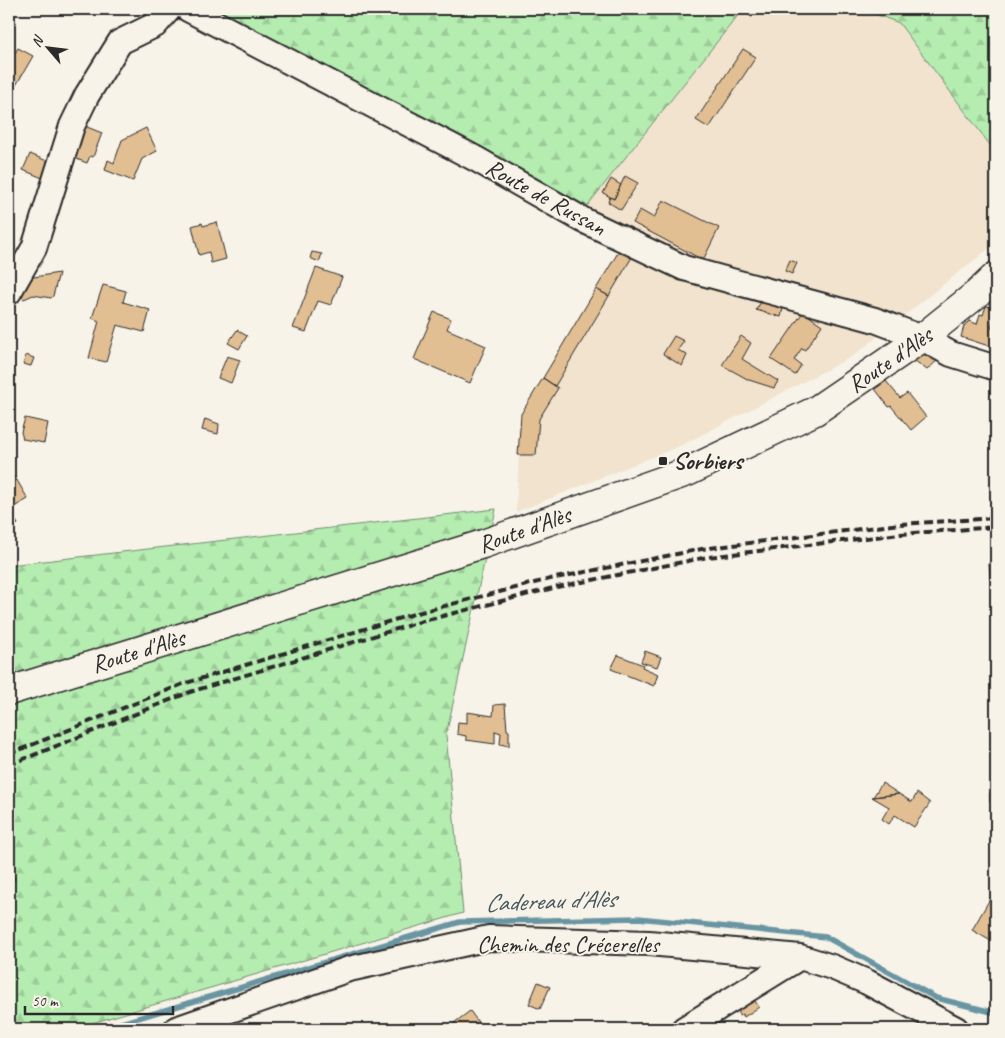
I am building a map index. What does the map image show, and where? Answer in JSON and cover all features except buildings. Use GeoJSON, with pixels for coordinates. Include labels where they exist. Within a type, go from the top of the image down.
{"type":"FeatureCollection","features":[{"type":"Feature","properties":{"kind":"main road","name":"Route d'Alès"},"geometry":{"type":"LineString","coordinates":[[9,691],[483,544],[687,472],[815,411],[922,338],[996,276]]}},
{"type":"Feature","properties":{"kind":"street"},"geometry":{"type":"LineString","coordinates":[[9,292],[34,248],[72,126],[87,95],[120,42],[155,24],[169,9]]}},
{"type":"Feature","properties":{"kind":"street","name":"Route de Russan"},"geometry":{"type":"LineString","coordinates":[[188,9],[476,159],[583,220],[684,268],[875,320],[922,338],[951,354],[996,368]]}},
{"type":"Feature","properties":{"kind":"street","name":"Chemin des Crécerelles"},"geometry":{"type":"LineString","coordinates":[[176,1029],[349,969],[488,938],[649,943],[800,957],[832,967],[867,982],[956,1029]]}},
{"type":"Feature","properties":{"kind":"street"},"geometry":{"type":"LineString","coordinates":[[684,1029],[800,957]]}},
{"type":"Feature","properties":{"kind":"shaded area"},"geometry":{"type":"Polygon","coordinates":[[[743,9],[862,9],[899,23],[996,153],[996,243],[853,356],[682,445],[516,512],[521,414],[622,246],[587,206],[743,9]]]}},
{"type":"Feature","properties":{"kind":"green space"},"geometry":{"type":"Polygon","coordinates":[[[210,9],[743,9],[587,206],[464,137],[210,9]]]}},
{"type":"Feature","properties":{"kind":"green space"},"geometry":{"type":"Polygon","coordinates":[[[862,9],[996,9],[996,153],[899,23],[862,9]]]}},
{"type":"Feature","properties":{"kind":"green space"},"geometry":{"type":"Polygon","coordinates":[[[496,509],[446,735],[463,913],[72,1029],[9,1029],[9,565],[496,509]]]}},
{"type":"Feature","properties":{"kind":"waterway","name":"Cadereau d'Alès"},"geometry":{"type":"LineString","coordinates":[[101,1029],[460,922],[638,918],[826,937],[936,998],[996,1013]]}},
{"type":"Feature","properties":{"kind":"railway"},"geometry":{"type":"LineString","coordinates":[[9,754],[183,684],[417,613],[550,579],[702,549],[901,524],[996,518]]}},
{"type":"Feature","properties":{"kind":"railway"},"geometry":{"type":"LineString","coordinates":[[9,765],[190,692],[423,621],[557,587],[708,557],[900,534],[996,527]]}},
{"type":"Feature","properties":{"kind":"place","name":"Sorbiers"},"geometry":{"type":"Point","coordinates":[663,461]}}]}
